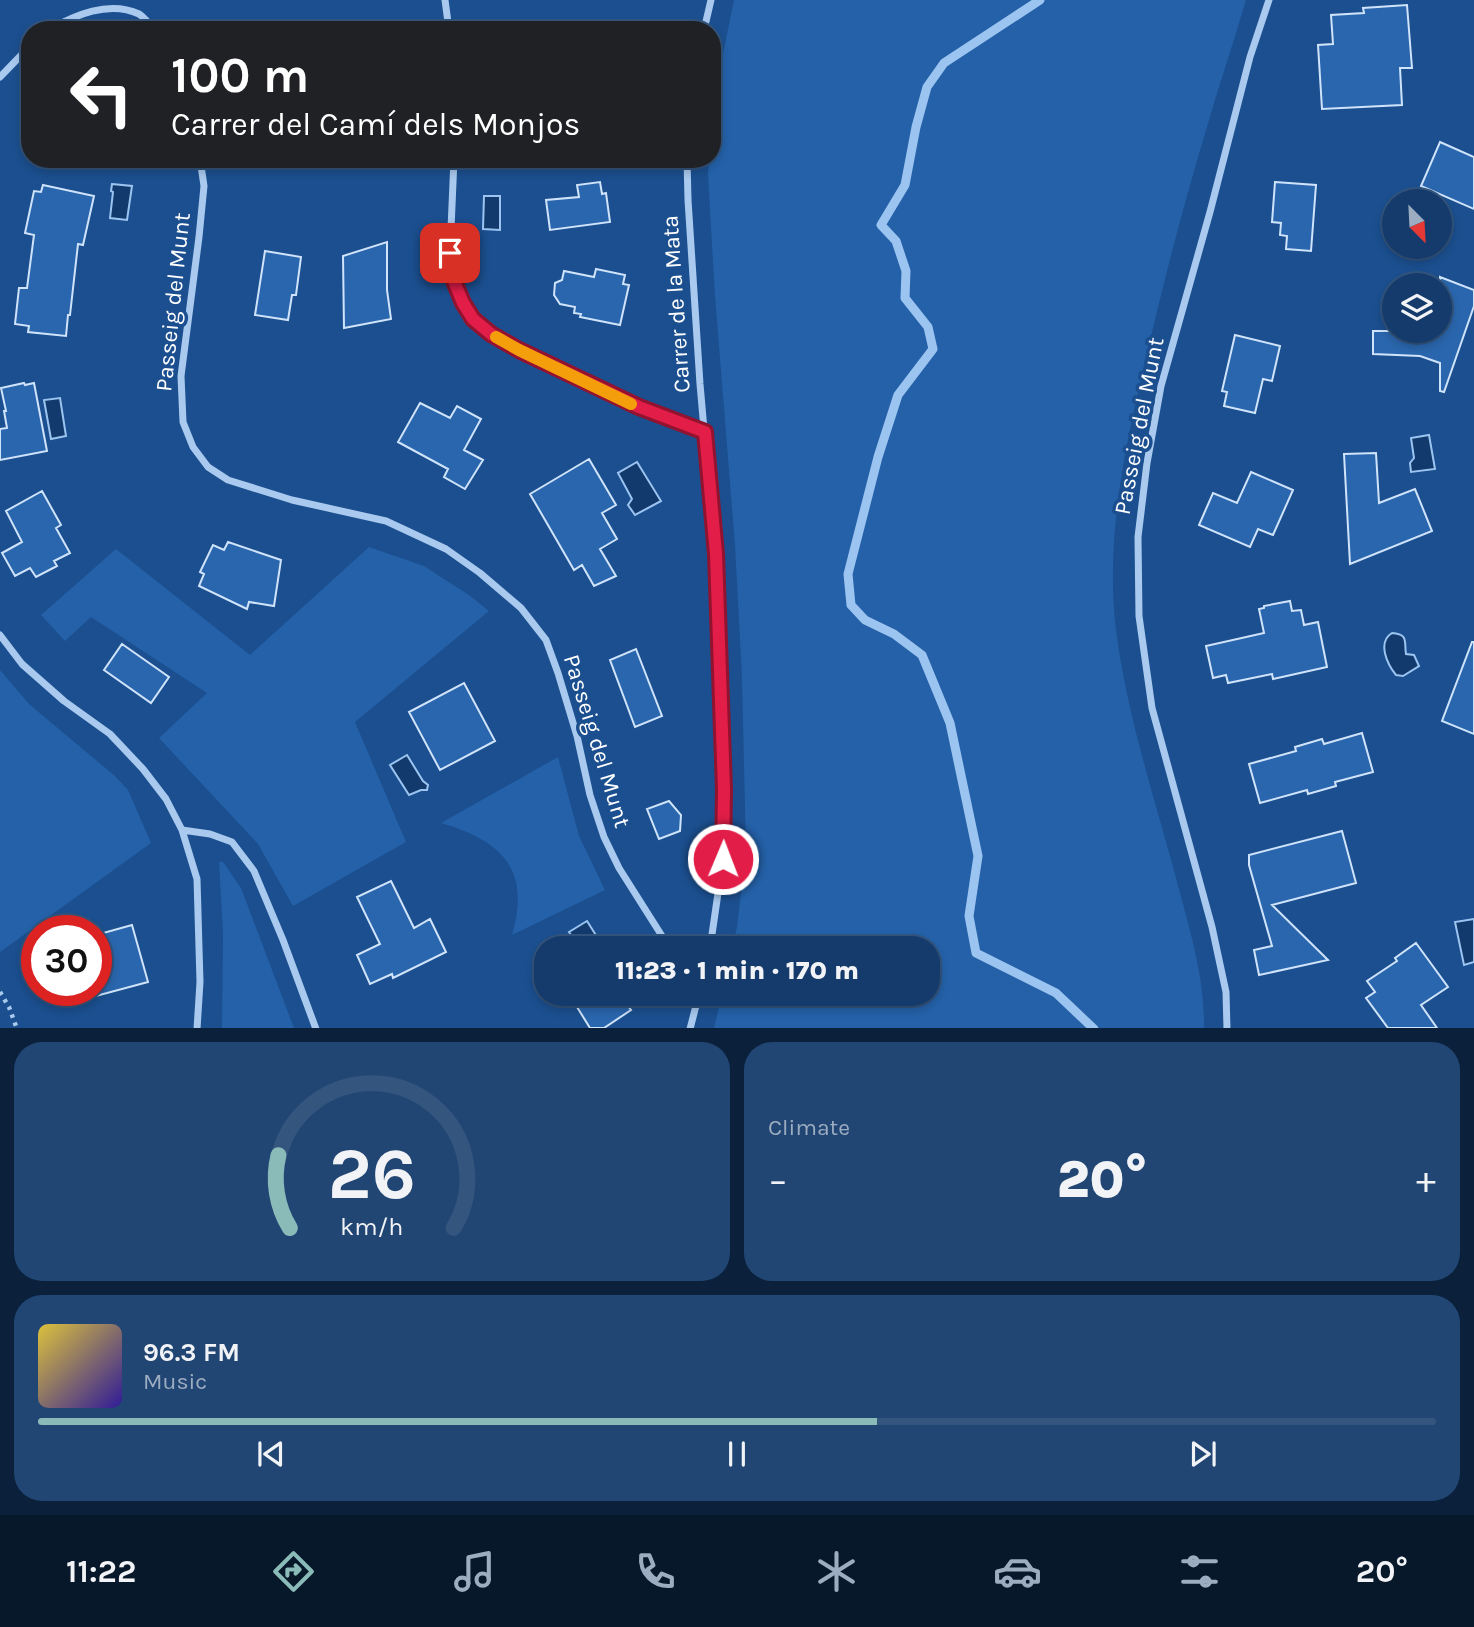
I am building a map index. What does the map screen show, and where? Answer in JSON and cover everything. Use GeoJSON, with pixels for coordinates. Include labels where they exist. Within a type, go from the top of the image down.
{"type":"FeatureCollection","features":[{"type":"Feature","properties":{"kind":"street"},"geometry":{"type":"LineString","coordinates":[[445,0],[448,21]]}},
{"type":"Feature","properties":{"kind":"street"},"geometry":{"type":"LineString","coordinates":[[706,21],[711,0]]}},
{"type":"Feature","properties":{"kind":"street","name":"Passeig del Munt"},"geometry":{"type":"LineString","coordinates":[[1227,1028],[1226,992],[1212,927],[1152,708],[1139,616],[1138,537],[1147,463],[1161,386],[1250,57],[1269,0]]}},
{"type":"Feature","properties":{"kind":"street"},"geometry":{"type":"LineString","coordinates":[[65,21],[80,13],[116,6],[139,14],[146,21]]}},
{"type":"Feature","properties":{"kind":"street"},"geometry":{"type":"LineString","coordinates":[[0,77],[21,55]]}},
{"type":"Feature","properties":{"kind":"street","name":"Passeig del Munt"},"geometry":{"type":"LineString","coordinates":[[201,168],[204,186],[200,237],[181,376],[183,422],[193,447],[208,467],[228,480],[292,500],[386,521],[446,549],[480,573],[521,608],[546,640],[558,673],[577,736],[590,795],[604,837],[619,868],[662,936]]}},
{"type":"Feature","properties":{"kind":"street"},"geometry":{"type":"LineString","coordinates":[[454,168],[450,253],[454,281],[473,319],[491,334],[566,373],[639,407],[705,432]]}},
{"type":"Feature","properties":{"kind":"street","name":"Carrer de la Mata"},"geometry":{"type":"LineString","coordinates":[[687,168],[716,554],[724,790],[723,859],[712,936]]}},
{"type":"Feature","properties":{"kind":"street"},"geometry":{"type":"LineString","coordinates":[[0,635],[22,664],[64,701],[110,734],[143,769],[166,799],[182,830],[197,878],[200,982],[197,1028]]}},
{"type":"Feature","properties":{"kind":"street"},"geometry":{"type":"LineString","coordinates":[[182,830],[210,834],[232,842],[254,871],[316,1028]]}},
{"type":"Feature","properties":{"kind":"street"},"geometry":{"type":"LineString","coordinates":[[690,1028],[696,1006]]}},
{"type":"Feature","properties":{"kind":"path"},"geometry":{"type":"LineString","coordinates":[[0,992],[17,1028]]}},
{"type":"Feature","properties":{"kind":"shaded area"},"geometry":{"type":"Polygon","coordinates":[[[734,0],[1246,0],[1190,184],[1138,392],[1119,493],[1113,562],[1116,630],[1127,693],[1195,952],[1202,990],[1204,1028],[714,1028],[719,1006],[940,1006],[940,936],[735,936],[746,851],[742,678],[708,175],[708,168],[721,168],[721,64],[734,0]]]}},
{"type":"Feature","properties":{"kind":"shaded area"},"geometry":{"type":"Polygon","coordinates":[[[112,184],[132,186],[127,220],[110,218],[112,184]]]}},
{"type":"Feature","properties":{"kind":"shaded area"},"geometry":{"type":"Polygon","coordinates":[[[484,196],[500,196],[500,230],[483,229],[484,196]]]}},
{"type":"Feature","properties":{"kind":"shaded area"},"geometry":{"type":"Polygon","coordinates":[[[60,398],[66,436],[51,439],[44,400],[60,398]]]}},
{"type":"Feature","properties":{"kind":"shaded area"},"geometry":{"type":"Polygon","coordinates":[[[1429,435],[1435,469],[1411,472],[1410,463],[1414,458],[1411,438],[1429,435]]]}},
{"type":"Feature","properties":{"kind":"shaded area"},"geometry":{"type":"Polygon","coordinates":[[[637,462],[661,501],[635,515],[628,505],[632,499],[618,473],[637,462]]]}},
{"type":"Feature","properties":{"kind":"shaded area"},"geometry":{"type":"Polygon","coordinates":[[[369,547],[424,566],[489,611],[355,722],[406,842],[293,906],[258,844],[159,738],[207,693],[91,617],[65,641],[41,615],[116,549],[250,655],[369,547]]]}},
{"type":"Feature","properties":{"kind":"shaded area"},"geometry":{"type":"Polygon","coordinates":[[[1392,633],[1403,637],[1406,654],[1414,655],[1419,666],[1403,676],[1396,675],[1385,653],[1385,642],[1392,633]]]}},
{"type":"Feature","properties":{"kind":"shaded area"},"geometry":{"type":"Polygon","coordinates":[[[0,670],[29,704],[128,790],[151,843],[51,915],[21,915],[21,937],[0,952],[0,670]]]}},
{"type":"Feature","properties":{"kind":"shaded area"},"geometry":{"type":"Polygon","coordinates":[[[407,755],[428,785],[427,790],[409,795],[390,765],[407,755]]]}},
{"type":"Feature","properties":{"kind":"shaded area"},"geometry":{"type":"Polygon","coordinates":[[[558,757],[579,836],[605,890],[512,935],[518,892],[514,875],[506,861],[480,839],[441,823],[558,757]]]}},
{"type":"Feature","properties":{"kind":"shaded area"},"geometry":{"type":"Polygon","coordinates":[[[219,862],[223,862],[241,888],[294,1028],[222,1028],[223,934],[219,862]]]}},
{"type":"Feature","properties":{"kind":"shaded area"},"geometry":{"type":"Polygon","coordinates":[[[1474,919],[1474,962],[1464,965],[1455,922],[1474,919]]]}},
{"type":"Feature","properties":{"kind":"shaded area"},"geometry":{"type":"Polygon","coordinates":[[[587,921],[596,936],[572,936],[569,932],[587,921]]]}},
{"type":"Feature","properties":{"kind":"building"},"geometry":{"type":"Polygon","coordinates":[[[1407,5],[1412,68],[1400,68],[1402,105],[1322,109],[1318,45],[1333,44],[1331,15],[1364,13],[1363,8],[1407,5]]]}},
{"type":"Feature","properties":{"kind":"building"},"geometry":{"type":"Polygon","coordinates":[[[1440,142],[1474,157],[1474,209],[1452,199],[1452,189],[1428,189],[1421,186],[1440,142]]]}},
{"type":"Feature","properties":{"kind":"building"},"geometry":{"type":"Polygon","coordinates":[[[600,182],[602,194],[606,193],[610,222],[550,230],[546,200],[579,197],[577,185],[600,182]]]}},
{"type":"Feature","properties":{"kind":"building"},"geometry":{"type":"Polygon","coordinates":[[[1275,182],[1316,185],[1311,251],[1286,249],[1287,236],[1280,235],[1281,223],[1272,222],[1275,182]]]}},
{"type":"Feature","properties":{"kind":"building"},"geometry":{"type":"Polygon","coordinates":[[[43,185],[94,196],[83,245],[78,244],[66,336],[28,332],[29,326],[15,324],[19,288],[27,288],[34,235],[25,233],[34,191],[41,192],[43,185]]]}},
{"type":"Feature","properties":{"kind":"building"},"geometry":{"type":"Polygon","coordinates":[[[387,242],[387,290],[391,319],[344,328],[343,256],[387,242]]]}},
{"type":"Feature","properties":{"kind":"building"},"geometry":{"type":"Polygon","coordinates":[[[265,251],[301,257],[296,295],[292,295],[288,320],[255,315],[265,251]]]}},
{"type":"Feature","properties":{"kind":"building"},"geometry":{"type":"Polygon","coordinates":[[[596,269],[625,275],[623,284],[629,285],[620,325],[580,317],[581,314],[574,313],[575,307],[560,304],[554,295],[555,283],[562,280],[564,271],[594,277],[596,269]]]}},
{"type":"Feature","properties":{"kind":"building"},"geometry":{"type":"Polygon","coordinates":[[[1452,282],[1474,290],[1474,306],[1444,392],[1440,391],[1440,363],[1420,356],[1373,354],[1373,331],[1382,331],[1382,343],[1452,343],[1452,282]]]}},
{"type":"Feature","properties":{"kind":"building"},"geometry":{"type":"Polygon","coordinates":[[[1235,335],[1280,346],[1272,381],[1263,379],[1255,413],[1224,406],[1227,392],[1222,391],[1235,335]]]}},
{"type":"Feature","properties":{"kind":"building"},"geometry":{"type":"Polygon","coordinates":[[[34,383],[47,451],[0,460],[0,429],[7,428],[1,388],[34,383]]]}},
{"type":"Feature","properties":{"kind":"building"},"geometry":{"type":"Polygon","coordinates":[[[420,403],[450,418],[457,406],[481,419],[464,450],[483,460],[465,489],[444,477],[448,469],[398,442],[420,403]]]}},
{"type":"Feature","properties":{"kind":"building"},"geometry":{"type":"Polygon","coordinates":[[[1376,453],[1379,503],[1415,489],[1432,531],[1350,564],[1344,454],[1376,453]]]}},
{"type":"Feature","properties":{"kind":"building"},"geometry":{"type":"Polygon","coordinates":[[[589,459],[616,505],[602,513],[617,539],[600,549],[616,576],[594,586],[582,565],[574,570],[530,494],[589,459]]]}},
{"type":"Feature","properties":{"kind":"building"},"geometry":{"type":"Polygon","coordinates":[[[1251,472],[1293,490],[1273,535],[1258,529],[1250,547],[1199,525],[1213,493],[1237,503],[1251,472]]]}},
{"type":"Feature","properties":{"kind":"building"},"geometry":{"type":"Polygon","coordinates":[[[42,491],[61,525],[56,528],[70,553],[54,561],[57,566],[36,577],[30,568],[15,576],[2,553],[22,542],[6,511],[42,491]]]}},
{"type":"Feature","properties":{"kind":"building"},"geometry":{"type":"Polygon","coordinates":[[[228,542],[281,560],[274,606],[249,602],[247,609],[199,586],[204,574],[200,572],[213,545],[224,550],[228,542]]]}},
{"type":"Feature","properties":{"kind":"building"},"geometry":{"type":"Polygon","coordinates":[[[1290,601],[1292,611],[1301,610],[1304,625],[1318,622],[1327,667],[1273,679],[1272,674],[1228,683],[1226,675],[1213,678],[1206,646],[1264,633],[1259,609],[1290,601]]]}},
{"type":"Feature","properties":{"kind":"building"},"geometry":{"type":"Polygon","coordinates":[[[1474,642],[1474,734],[1442,721],[1474,642]]]}},
{"type":"Feature","properties":{"kind":"building"},"geometry":{"type":"Polygon","coordinates":[[[122,644],[169,677],[151,703],[104,670],[122,644]]]}},
{"type":"Feature","properties":{"kind":"building"},"geometry":{"type":"Polygon","coordinates":[[[636,649],[662,716],[635,727],[610,660],[636,649]]]}},
{"type":"Feature","properties":{"kind":"building"},"geometry":{"type":"Polygon","coordinates":[[[464,683],[495,741],[440,770],[409,712],[464,683]]]}},
{"type":"Feature","properties":{"kind":"building"},"geometry":{"type":"Polygon","coordinates":[[[1362,733],[1373,772],[1335,782],[1336,786],[1308,794],[1307,790],[1260,803],[1249,764],[1296,751],[1295,747],[1322,739],[1324,744],[1362,733]]]}},
{"type":"Feature","properties":{"kind":"building"},"geometry":{"type":"Polygon","coordinates":[[[669,801],[681,815],[680,831],[659,839],[647,809],[669,801]]]}},
{"type":"Feature","properties":{"kind":"building"},"geometry":{"type":"Polygon","coordinates":[[[1342,831],[1356,883],[1272,905],[1328,960],[1259,975],[1254,950],[1272,946],[1249,865],[1249,855],[1342,831]]]}},
{"type":"Feature","properties":{"kind":"building"},"geometry":{"type":"Polygon","coordinates":[[[391,881],[414,928],[430,919],[446,952],[393,978],[392,974],[370,984],[357,955],[380,944],[357,897],[391,881]]]}},
{"type":"Feature","properties":{"kind":"building"},"geometry":{"type":"Polygon","coordinates":[[[132,925],[148,982],[112,992],[112,931],[132,925]]]}},
{"type":"Feature","properties":{"kind":"building"},"geometry":{"type":"Polygon","coordinates":[[[1416,943],[1448,987],[1421,1005],[1437,1028],[1388,1028],[1366,998],[1375,992],[1367,981],[1397,961],[1395,958],[1416,943]]]}},
{"type":"Feature","properties":{"kind":"building"},"geometry":{"type":"Polygon","coordinates":[[[576,1006],[628,1006],[631,1010],[604,1028],[590,1028],[576,1006]]]}},
{"type":"Feature","properties":{"kind":"waterway"},"geometry":{"type":"LineString","coordinates":[[1040,0],[944,63],[927,87],[905,185],[881,225],[896,241],[906,271],[905,298],[928,327],[933,349],[898,395],[878,457],[848,574],[851,605],[865,620],[894,634],[922,655],[950,723],[978,856],[969,916],[976,953],[1056,993],[1093,1028]]}},
{"type":"Feature","properties":{"kind":"slow traffic"},"geometry":{"type":"LineString","coordinates":[[496,337],[631,404]]}},
{"type":"Feature","properties":{"kind":"route"},"geometry":{"type":"LineString","coordinates":[[450,253],[454,281],[463,303],[473,319],[491,334],[639,407],[705,432],[716,554],[724,790],[723,859]]}}]}
